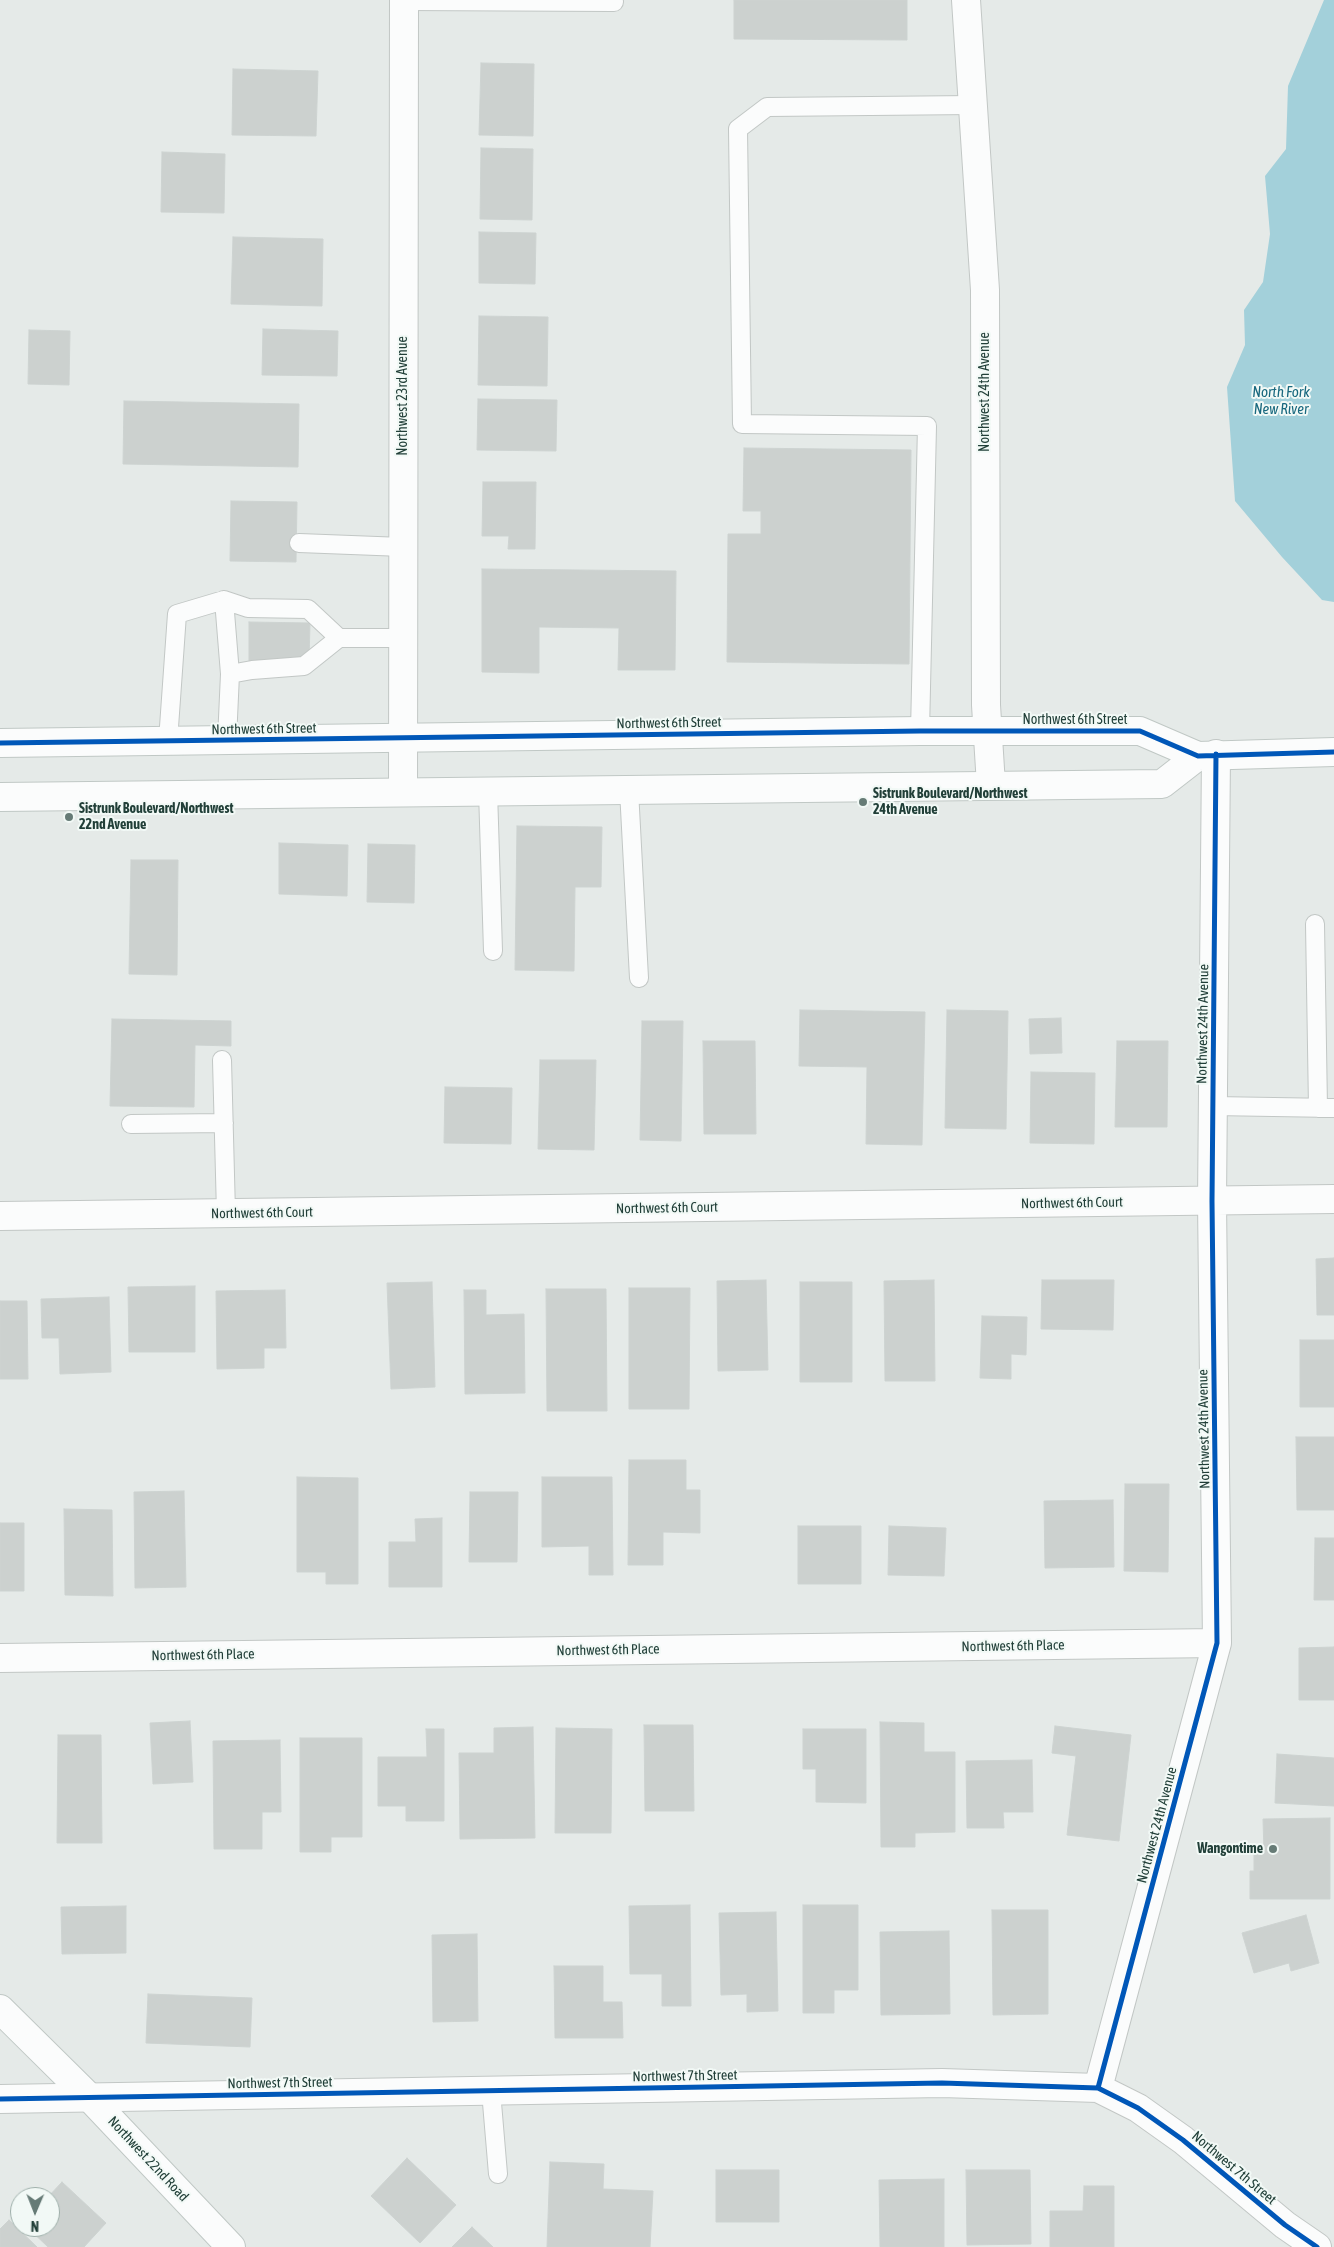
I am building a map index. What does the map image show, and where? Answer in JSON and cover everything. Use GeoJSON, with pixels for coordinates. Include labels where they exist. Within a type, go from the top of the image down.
{"type":"FeatureCollection","features":[{"type":"Feature","properties":{"kind":"street","name":"Northwest 23rd Avenue"},"geometry":{"type":"LineString","coordinates":[[403,792],[404,0]]}},
{"type":"Feature","properties":{"kind":"street","name":"Northwest 24th Avenue"},"geometry":{"type":"LineString","coordinates":[[966,0],[986,290],[986,695],[990,785]]}},
{"type":"Feature","properties":{"kind":"street","name":"Northwest 6th Street"},"geometry":{"type":"LineString","coordinates":[[0,743],[920,731],[1140,731],[1207,755],[1334,752]]}},
{"type":"Feature","properties":{"kind":"street","name":"Northwest 24th Avenue"},"geometry":{"type":"LineString","coordinates":[[1098,2088],[1217,1643],[1212,1201],[1213,1106],[1207,755]]}},
{"type":"Feature","properties":{"kind":"street"},"geometry":{"type":"LineString","coordinates":[[0,797],[1162,784],[1207,755]]}},
{"type":"Feature","properties":{"kind":"street","name":"Northwest 6th Court"},"geometry":{"type":"LineString","coordinates":[[0,1216],[1334,1199]]}},
{"type":"Feature","properties":{"kind":"street","name":"Northwest 6th Place"},"geometry":{"type":"LineString","coordinates":[[0,1658],[1217,1643]]}},
{"type":"Feature","properties":{"kind":"street","name":"Northwest 22nd Road"},"geometry":{"type":"LineString","coordinates":[[0,2009],[90,2098],[231,2247]]}},
{"type":"Feature","properties":{"kind":"street","name":"Northwest 7th Street"},"geometry":{"type":"LineString","coordinates":[[0,2099],[942,2083],[1098,2088],[1138,2108],[1176,2135],[1285,2225],[1317,2247]]}},
{"type":"Feature","properties":{"kind":"lane"},"geometry":{"type":"LineString","coordinates":[[404,0],[614,2]]}},
{"type":"Feature","properties":{"kind":"lane"},"geometry":{"type":"LineString","coordinates":[[920,731],[927,426],[742,424],[738,128],[767,107],[973,105]]}},
{"type":"Feature","properties":{"kind":"lane"},"geometry":{"type":"LineString","coordinates":[[300,543],[403,547]]}},
{"type":"Feature","properties":{"kind":"lane"},"geometry":{"type":"LineString","coordinates":[[168,741],[177,614],[224,600],[248,608],[308,609],[339,638]]}},
{"type":"Feature","properties":{"kind":"lane"},"geometry":{"type":"LineString","coordinates":[[224,600],[230,674],[227,740]]}},
{"type":"Feature","properties":{"kind":"lane"},"geometry":{"type":"LineString","coordinates":[[230,674],[252,670],[304,666],[339,638],[403,638]]}},
{"type":"Feature","properties":{"kind":"lane"},"geometry":{"type":"LineString","coordinates":[[629,790],[639,978]]}},
{"type":"Feature","properties":{"kind":"lane"},"geometry":{"type":"LineString","coordinates":[[488,791],[493,952]]}},
{"type":"Feature","properties":{"kind":"lane"},"geometry":{"type":"LineString","coordinates":[[1213,1106],[1326,1108],[1315,924]]}},
{"type":"Feature","properties":{"kind":"lane"},"geometry":{"type":"LineString","coordinates":[[222,1060],[226,1213]]}},
{"type":"Feature","properties":{"kind":"lane"},"geometry":{"type":"LineString","coordinates":[[131,1124],[224,1123]]}},
{"type":"Feature","properties":{"kind":"lane"},"geometry":{"type":"LineString","coordinates":[[491,2091],[498,2174]]}},
{"type":"Feature","properties":{"kind":"water","name":"North Fork New River"},"geometry":{"type":"Polygon","coordinates":[[[1324,0],[1334,0],[1334,602],[1322,600],[1282,557],[1235,501],[1227,387],[1245,345],[1244,310],[1263,282],[1270,234],[1265,176],[1286,149],[1288,86],[1324,0]]]}},
{"type":"Feature","properties":{"kind":"building"},"geometry":{"type":"Polygon","coordinates":[[[734,0],[907,0],[907,40],[734,39],[734,0]]]}},
{"type":"Feature","properties":{"kind":"building"},"geometry":{"type":"Polygon","coordinates":[[[481,63],[534,64],[533,136],[479,135],[481,63]]]}},
{"type":"Feature","properties":{"kind":"building"},"geometry":{"type":"Polygon","coordinates":[[[233,69],[318,71],[316,136],[232,135],[233,69]]]}},
{"type":"Feature","properties":{"kind":"building"},"geometry":{"type":"Polygon","coordinates":[[[481,148],[533,149],[532,220],[480,219],[481,148]]]}},
{"type":"Feature","properties":{"kind":"building"},"geometry":{"type":"Polygon","coordinates":[[[162,152],[225,154],[224,213],[161,212],[162,152]]]}},
{"type":"Feature","properties":{"kind":"building"},"geometry":{"type":"Polygon","coordinates":[[[479,232],[536,233],[535,284],[479,283],[479,232]]]}},
{"type":"Feature","properties":{"kind":"building"},"geometry":{"type":"Polygon","coordinates":[[[233,237],[323,239],[322,306],[231,304],[233,237]]]}},
{"type":"Feature","properties":{"kind":"building"},"geometry":{"type":"Polygon","coordinates":[[[479,316],[548,317],[547,386],[478,385],[479,316]]]}},
{"type":"Feature","properties":{"kind":"building"},"geometry":{"type":"Polygon","coordinates":[[[263,329],[338,331],[337,376],[262,375],[263,329]]]}},
{"type":"Feature","properties":{"kind":"building"},"geometry":{"type":"Polygon","coordinates":[[[29,330],[70,331],[69,385],[28,384],[29,330]]]}},
{"type":"Feature","properties":{"kind":"building"},"geometry":{"type":"Polygon","coordinates":[[[478,399],[557,400],[556,451],[477,450],[478,399]]]}},
{"type":"Feature","properties":{"kind":"building"},"geometry":{"type":"Polygon","coordinates":[[[124,401],[299,404],[298,467],[123,464],[124,401]]]}},
{"type":"Feature","properties":{"kind":"building"},"geometry":{"type":"Polygon","coordinates":[[[744,448],[911,450],[909,664],[727,662],[728,534],[761,534],[761,511],[743,511],[744,448]]]}},
{"type":"Feature","properties":{"kind":"building"},"geometry":{"type":"Polygon","coordinates":[[[483,482],[536,482],[535,549],[508,549],[509,536],[482,536],[483,482]]]}},
{"type":"Feature","properties":{"kind":"building"},"geometry":{"type":"Polygon","coordinates":[[[231,501],[297,502],[296,562],[230,561],[231,501]]]}},
{"type":"Feature","properties":{"kind":"building"},"geometry":{"type":"Polygon","coordinates":[[[482,569],[676,571],[675,670],[618,670],[619,628],[539,627],[539,673],[482,672],[482,569]]]}},
{"type":"Feature","properties":{"kind":"building"},"geometry":{"type":"Polygon","coordinates":[[[249,622],[310,623],[309,662],[249,661],[249,622]]]}},
{"type":"Feature","properties":{"kind":"building"},"geometry":{"type":"Polygon","coordinates":[[[517,826],[602,827],[601,887],[575,887],[574,971],[515,970],[517,826]]]}},
{"type":"Feature","properties":{"kind":"building"},"geometry":{"type":"Polygon","coordinates":[[[279,843],[348,845],[347,896],[279,894],[279,843]]]}},
{"type":"Feature","properties":{"kind":"building"},"geometry":{"type":"Polygon","coordinates":[[[368,844],[415,845],[414,903],[367,902],[368,844]]]}},
{"type":"Feature","properties":{"kind":"building"},"geometry":{"type":"Polygon","coordinates":[[[131,860],[178,860],[177,975],[129,974],[131,860]]]}},
{"type":"Feature","properties":{"kind":"building"},"geometry":{"type":"Polygon","coordinates":[[[800,1010],[925,1012],[922,1145],[866,1144],[867,1067],[799,1066],[800,1010]]]}},
{"type":"Feature","properties":{"kind":"building"},"geometry":{"type":"Polygon","coordinates":[[[947,1010],[1008,1011],[1006,1129],[945,1128],[947,1010]]]}},
{"type":"Feature","properties":{"kind":"building"},"geometry":{"type":"Polygon","coordinates":[[[1061,1018],[1062,1053],[1030,1054],[1029,1019],[1061,1018]]]}},
{"type":"Feature","properties":{"kind":"building"},"geometry":{"type":"Polygon","coordinates":[[[112,1019],[231,1021],[231,1046],[195,1045],[194,1107],[110,1106],[112,1019]]]}},
{"type":"Feature","properties":{"kind":"building"},"geometry":{"type":"Polygon","coordinates":[[[642,1021],[683,1021],[681,1141],[640,1140],[642,1021]]]}},
{"type":"Feature","properties":{"kind":"building"},"geometry":{"type":"Polygon","coordinates":[[[703,1041],[755,1041],[756,1134],[704,1134],[703,1041]]]}},
{"type":"Feature","properties":{"kind":"building"},"geometry":{"type":"Polygon","coordinates":[[[1117,1041],[1168,1041],[1167,1127],[1115,1127],[1117,1041]]]}},
{"type":"Feature","properties":{"kind":"building"},"geometry":{"type":"Polygon","coordinates":[[[540,1060],[596,1060],[594,1150],[538,1149],[540,1060]]]}},
{"type":"Feature","properties":{"kind":"building"},"geometry":{"type":"Polygon","coordinates":[[[1031,1072],[1095,1073],[1094,1144],[1030,1143],[1031,1072]]]}},
{"type":"Feature","properties":{"kind":"building"},"geometry":{"type":"Polygon","coordinates":[[[445,1087],[512,1088],[511,1144],[444,1143],[445,1087]]]}},
{"type":"Feature","properties":{"kind":"building"},"geometry":{"type":"Polygon","coordinates":[[[1334,1258],[1334,1315],[1317,1315],[1316,1259],[1334,1258]]]}},
{"type":"Feature","properties":{"kind":"building"},"geometry":{"type":"Polygon","coordinates":[[[766,1280],[768,1370],[718,1371],[717,1281],[766,1280]]]}},
{"type":"Feature","properties":{"kind":"building"},"geometry":{"type":"Polygon","coordinates":[[[934,1280],[935,1381],[885,1381],[884,1281],[934,1280]]]}},
{"type":"Feature","properties":{"kind":"building"},"geometry":{"type":"Polygon","coordinates":[[[1042,1280],[1114,1280],[1113,1330],[1041,1329],[1042,1280]]]}},
{"type":"Feature","properties":{"kind":"building"},"geometry":{"type":"Polygon","coordinates":[[[432,1282],[435,1387],[391,1389],[387,1283],[432,1282]]]}},
{"type":"Feature","properties":{"kind":"building"},"geometry":{"type":"Polygon","coordinates":[[[800,1282],[852,1282],[852,1382],[800,1382],[800,1282]]]}},
{"type":"Feature","properties":{"kind":"building"},"geometry":{"type":"Polygon","coordinates":[[[195,1286],[195,1352],[129,1352],[128,1287],[195,1286]]]}},
{"type":"Feature","properties":{"kind":"building"},"geometry":{"type":"Polygon","coordinates":[[[629,1288],[690,1288],[689,1409],[629,1409],[629,1288]]]}},
{"type":"Feature","properties":{"kind":"building"},"geometry":{"type":"Polygon","coordinates":[[[546,1289],[606,1289],[607,1411],[547,1411],[546,1289]]]}},
{"type":"Feature","properties":{"kind":"building"},"geometry":{"type":"Polygon","coordinates":[[[285,1290],[286,1348],[264,1348],[264,1368],[217,1369],[216,1291],[285,1290]]]}},
{"type":"Feature","properties":{"kind":"building"},"geometry":{"type":"Polygon","coordinates":[[[464,1290],[486,1290],[486,1315],[524,1314],[525,1393],[465,1394],[464,1290]]]}},
{"type":"Feature","properties":{"kind":"building"},"geometry":{"type":"Polygon","coordinates":[[[109,1297],[111,1372],[60,1374],[59,1338],[42,1338],[41,1299],[109,1297]]]}},
{"type":"Feature","properties":{"kind":"building"},"geometry":{"type":"Polygon","coordinates":[[[0,1301],[27,1301],[28,1379],[0,1379],[0,1301]]]}},
{"type":"Feature","properties":{"kind":"building"},"geometry":{"type":"Polygon","coordinates":[[[982,1316],[1027,1317],[1026,1355],[1011,1354],[1011,1379],[980,1378],[982,1316]]]}},
{"type":"Feature","properties":{"kind":"building"},"geometry":{"type":"Polygon","coordinates":[[[1300,1340],[1334,1340],[1334,1407],[1300,1407],[1300,1340]]]}},
{"type":"Feature","properties":{"kind":"building"},"geometry":{"type":"Polygon","coordinates":[[[1296,1437],[1334,1437],[1334,1510],[1297,1510],[1296,1437]]]}},
{"type":"Feature","properties":{"kind":"building"},"geometry":{"type":"Polygon","coordinates":[[[629,1460],[686,1460],[686,1490],[700,1490],[700,1533],[663,1532],[663,1565],[628,1565],[629,1460]]]}},
{"type":"Feature","properties":{"kind":"building"},"geometry":{"type":"Polygon","coordinates":[[[297,1477],[358,1478],[358,1584],[326,1584],[326,1572],[297,1572],[297,1477]]]}},
{"type":"Feature","properties":{"kind":"building"},"geometry":{"type":"Polygon","coordinates":[[[542,1477],[612,1477],[613,1575],[589,1575],[589,1546],[542,1547],[542,1477]]]}},
{"type":"Feature","properties":{"kind":"building"},"geometry":{"type":"Polygon","coordinates":[[[1125,1484],[1169,1484],[1168,1572],[1124,1571],[1125,1484]]]}},
{"type":"Feature","properties":{"kind":"building"},"geometry":{"type":"Polygon","coordinates":[[[184,1491],[186,1587],[135,1588],[134,1492],[184,1491]]]}},
{"type":"Feature","properties":{"kind":"building"},"geometry":{"type":"Polygon","coordinates":[[[470,1492],[518,1492],[517,1562],[469,1562],[470,1492]]]}},
{"type":"Feature","properties":{"kind":"building"},"geometry":{"type":"Polygon","coordinates":[[[1113,1500],[1114,1567],[1045,1568],[1044,1501],[1113,1500]]]}},
{"type":"Feature","properties":{"kind":"building"},"geometry":{"type":"Polygon","coordinates":[[[64,1509],[112,1510],[113,1596],[65,1595],[64,1509]]]}},
{"type":"Feature","properties":{"kind":"building"},"geometry":{"type":"Polygon","coordinates":[[[442,1518],[442,1587],[389,1587],[389,1542],[416,1542],[415,1519],[442,1518]]]}},
{"type":"Feature","properties":{"kind":"building"},"geometry":{"type":"Polygon","coordinates":[[[0,1523],[24,1523],[24,1591],[0,1591],[0,1523]]]}},
{"type":"Feature","properties":{"kind":"building"},"geometry":{"type":"Polygon","coordinates":[[[798,1526],[861,1526],[861,1584],[798,1584],[798,1526]]]}},
{"type":"Feature","properties":{"kind":"building"},"geometry":{"type":"Polygon","coordinates":[[[889,1526],[946,1528],[944,1576],[888,1575],[889,1526]]]}},
{"type":"Feature","properties":{"kind":"building"},"geometry":{"type":"Polygon","coordinates":[[[1315,1538],[1334,1538],[1334,1600],[1314,1600],[1315,1538]]]}},
{"type":"Feature","properties":{"kind":"building"},"geometry":{"type":"Polygon","coordinates":[[[1334,1647],[1334,1700],[1299,1700],[1299,1648],[1334,1647]]]}},
{"type":"Feature","properties":{"kind":"building"},"geometry":{"type":"Polygon","coordinates":[[[190,1721],[193,1782],[153,1784],[150,1723],[190,1721]]]}},
{"type":"Feature","properties":{"kind":"building"},"geometry":{"type":"Polygon","coordinates":[[[880,1722],[924,1723],[924,1752],[955,1752],[955,1832],[915,1833],[915,1847],[881,1847],[880,1722]]]}},
{"type":"Feature","properties":{"kind":"building"},"geometry":{"type":"Polygon","coordinates":[[[644,1725],[693,1725],[694,1811],[645,1811],[644,1725]]]}},
{"type":"Feature","properties":{"kind":"building"},"geometry":{"type":"Polygon","coordinates":[[[1055,1726],[1131,1735],[1119,1841],[1067,1835],[1076,1756],[1052,1753],[1055,1726]]]}},
{"type":"Feature","properties":{"kind":"building"},"geometry":{"type":"Polygon","coordinates":[[[533,1727],[535,1838],[460,1839],[459,1753],[494,1753],[494,1728],[533,1727]]]}},
{"type":"Feature","properties":{"kind":"building"},"geometry":{"type":"Polygon","coordinates":[[[556,1728],[612,1729],[611,1833],[555,1833],[556,1728]]]}},
{"type":"Feature","properties":{"kind":"building"},"geometry":{"type":"Polygon","coordinates":[[[426,1729],[444,1729],[444,1821],[406,1821],[406,1806],[378,1806],[378,1757],[427,1757],[426,1729]]]}},
{"type":"Feature","properties":{"kind":"building"},"geometry":{"type":"Polygon","coordinates":[[[803,1729],[866,1729],[866,1803],[816,1802],[816,1769],[803,1769],[803,1729]]]}},
{"type":"Feature","properties":{"kind":"building"},"geometry":{"type":"Polygon","coordinates":[[[58,1735],[101,1735],[102,1843],[57,1843],[58,1735]]]}},
{"type":"Feature","properties":{"kind":"building"},"geometry":{"type":"Polygon","coordinates":[[[300,1738],[362,1738],[362,1837],[331,1837],[331,1852],[300,1852],[300,1738]]]}},
{"type":"Feature","properties":{"kind":"building"},"geometry":{"type":"Polygon","coordinates":[[[280,1740],[281,1812],[262,1812],[262,1849],[214,1849],[213,1741],[280,1740]]]}},
{"type":"Feature","properties":{"kind":"building"},"geometry":{"type":"Polygon","coordinates":[[[1277,1754],[1334,1758],[1334,1806],[1275,1803],[1277,1754]]]}},
{"type":"Feature","properties":{"kind":"building"},"geometry":{"type":"Polygon","coordinates":[[[1032,1760],[1033,1812],[1003,1812],[1004,1828],[967,1828],[966,1761],[1032,1760]]]}},
{"type":"Feature","properties":{"kind":"building"},"geometry":{"type":"Polygon","coordinates":[[[1330,1818],[1330,1899],[1250,1899],[1250,1871],[1254,1871],[1254,1854],[1264,1853],[1263,1819],[1330,1818]]]}},
{"type":"Feature","properties":{"kind":"building"},"geometry":{"type":"Polygon","coordinates":[[[690,1905],[691,2006],[662,2006],[662,1974],[630,1974],[629,1906],[690,1905]]]}},
{"type":"Feature","properties":{"kind":"building"},"geometry":{"type":"Polygon","coordinates":[[[803,1905],[858,1905],[858,1990],[834,1990],[834,2013],[803,2013],[803,1905]]]}},
{"type":"Feature","properties":{"kind":"building"},"geometry":{"type":"Polygon","coordinates":[[[126,1906],[126,1953],[62,1954],[61,1907],[126,1906]]]}},
{"type":"Feature","properties":{"kind":"building"},"geometry":{"type":"Polygon","coordinates":[[[992,1910],[1048,1910],[1048,2014],[993,2015],[992,1910]]]}},
{"type":"Feature","properties":{"kind":"building"},"geometry":{"type":"Polygon","coordinates":[[[776,1912],[778,2011],[747,2012],[747,1994],[721,1995],[719,1913],[776,1912]]]}},
{"type":"Feature","properties":{"kind":"building"},"geometry":{"type":"Polygon","coordinates":[[[1306,1915],[1319,1963],[1291,1971],[1289,1963],[1254,1973],[1242,1933],[1306,1915]]]}},
{"type":"Feature","properties":{"kind":"building"},"geometry":{"type":"Polygon","coordinates":[[[949,1931],[950,2014],[881,2015],[880,1932],[949,1931]]]}},
{"type":"Feature","properties":{"kind":"building"},"geometry":{"type":"Polygon","coordinates":[[[477,1934],[478,2021],[433,2022],[432,1935],[477,1934]]]}},
{"type":"Feature","properties":{"kind":"building"},"geometry":{"type":"Polygon","coordinates":[[[554,1966],[603,1966],[603,2002],[622,2002],[623,2038],[555,2038],[554,1966]]]}},
{"type":"Feature","properties":{"kind":"building"},"geometry":{"type":"Polygon","coordinates":[[[148,1994],[252,1998],[250,2047],[146,2043],[148,1994]]]}},
{"type":"Feature","properties":{"kind":"building"},"geometry":{"type":"Polygon","coordinates":[[[407,2158],[456,2205],[420,2243],[371,2196],[407,2158]]]}},
{"type":"Feature","properties":{"kind":"building"},"geometry":{"type":"Polygon","coordinates":[[[550,2162],[604,2164],[603,2189],[653,2191],[650,2247],[547,2247],[550,2162]]]}},
{"type":"Feature","properties":{"kind":"building"},"geometry":{"type":"Polygon","coordinates":[[[716,2170],[779,2170],[779,2222],[716,2222],[716,2170]]]}},
{"type":"Feature","properties":{"kind":"building"},"geometry":{"type":"Polygon","coordinates":[[[966,2170],[1030,2170],[1031,2244],[967,2245],[966,2170]]]}},
{"type":"Feature","properties":{"kind":"building"},"geometry":{"type":"Polygon","coordinates":[[[944,2179],[944,2247],[880,2247],[879,2180],[944,2179]]]}},
{"type":"Feature","properties":{"kind":"building"},"geometry":{"type":"Polygon","coordinates":[[[62,2182],[106,2223],[84,2247],[48,2247],[38,2237],[60,2237],[60,2187],[57,2187],[62,2182]]]}},
{"type":"Feature","properties":{"kind":"building"},"geometry":{"type":"Polygon","coordinates":[[[1084,2186],[1114,2186],[1114,2247],[1050,2247],[1050,2211],[1083,2211],[1084,2186]]]}},
{"type":"Feature","properties":{"kind":"building"},"geometry":{"type":"Polygon","coordinates":[[[9,2220],[10,2237],[27,2237],[37,2247],[0,2247],[0,2229],[9,2220]]]}},
{"type":"Feature","properties":{"kind":"building"},"geometry":{"type":"Polygon","coordinates":[[[472,2227],[493,2247],[452,2247],[472,2227]]]}},
{"type":"Feature","properties":{"kind":"cycle path"},"geometry":{"type":"LineString","coordinates":[[0,743],[920,731],[1140,731],[1198,756],[1334,752]]}},
{"type":"Feature","properties":{"kind":"cycle path"},"geometry":{"type":"LineString","coordinates":[[1098,2088],[1217,1643],[1212,1201],[1216,754]]}},
{"type":"Feature","properties":{"kind":"cycle path"},"geometry":{"type":"LineString","coordinates":[[0,2099],[942,2083],[1098,2088],[1138,2108],[1183,2140],[1285,2225],[1317,2247]]}},
{"type":"Feature","properties":{"kind":"place","name":"Sistrunk Boulevard/Northwest 24th Avenue"},"geometry":{"type":"Point","coordinates":[863,802]}},
{"type":"Feature","properties":{"kind":"place","name":"Sistrunk Boulevard/Northwest 22nd Avenue"},"geometry":{"type":"Point","coordinates":[69,817]}},
{"type":"Feature","properties":{"kind":"place","name":"Wangontime"},"geometry":{"type":"Point","coordinates":[1273,1849]}}]}
